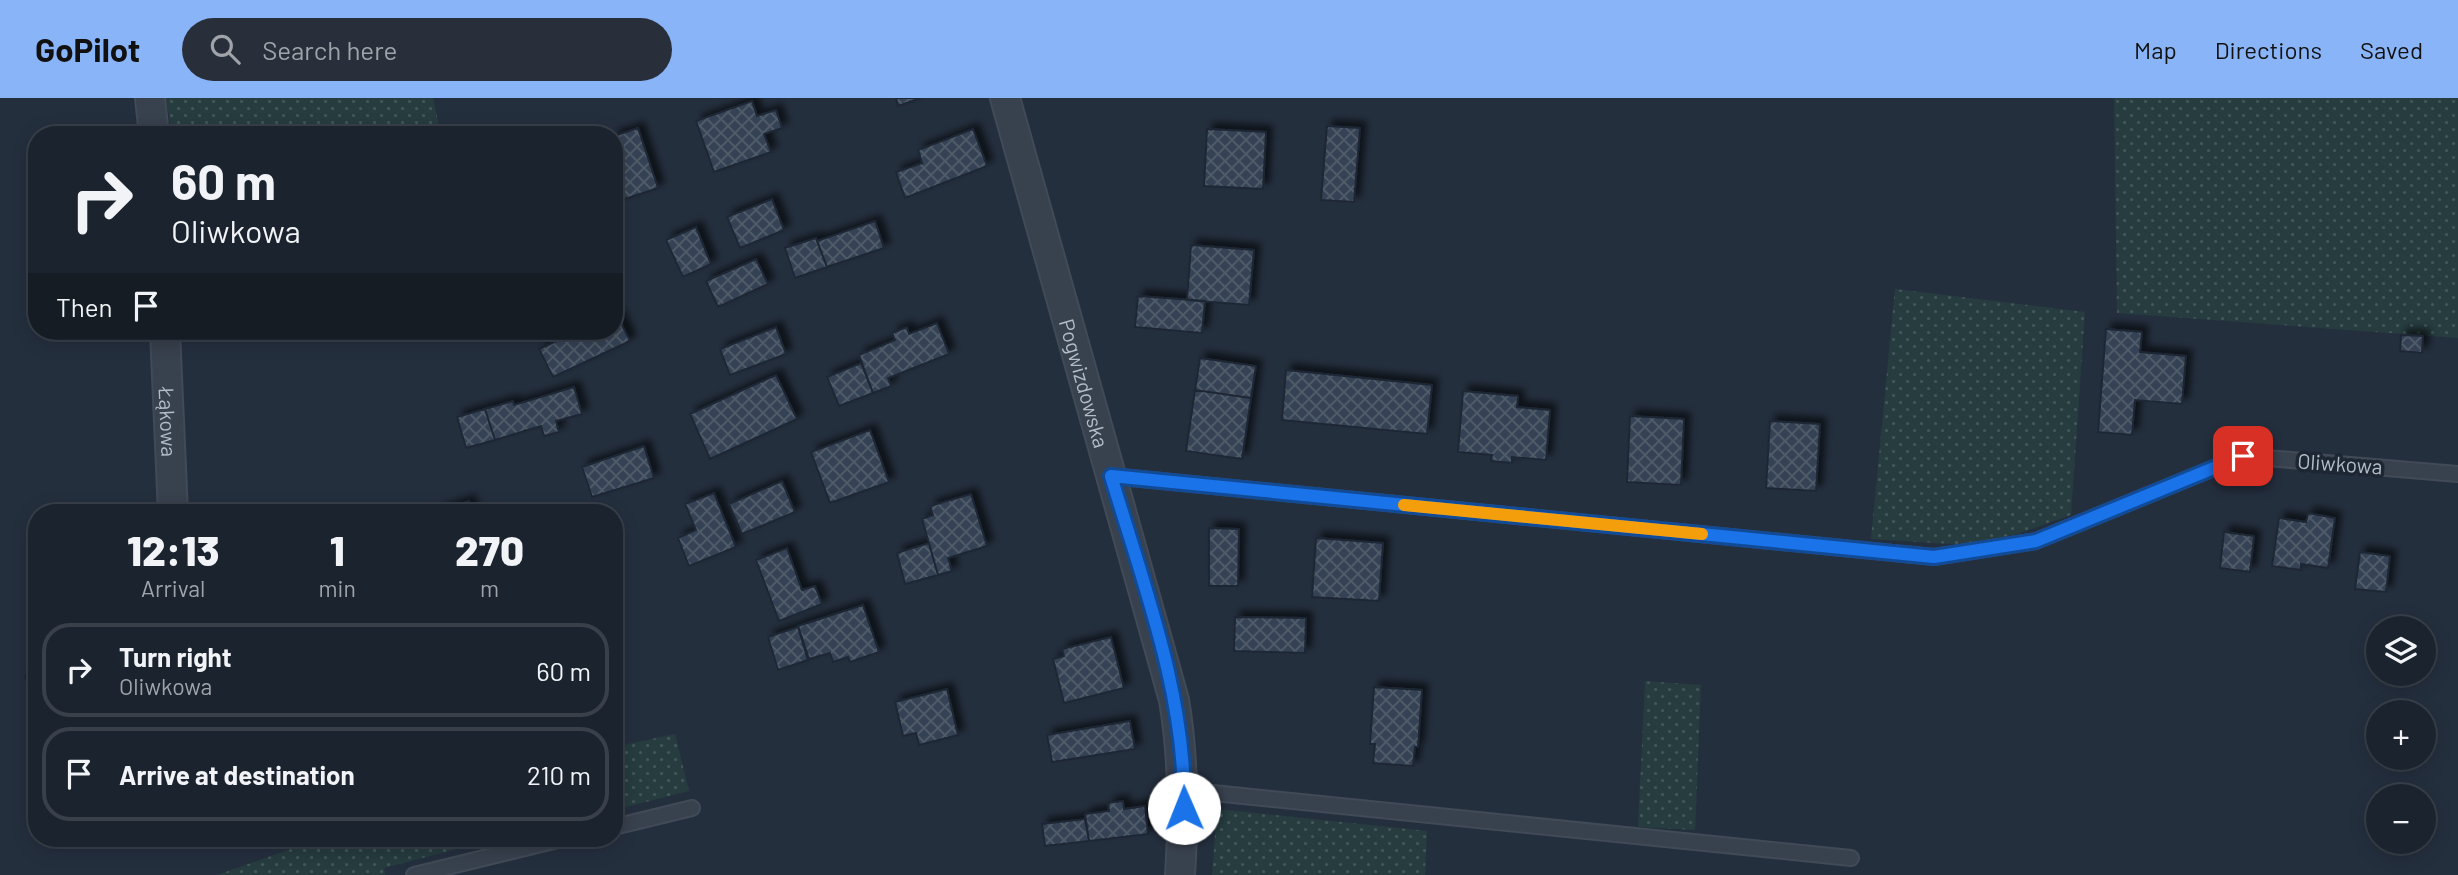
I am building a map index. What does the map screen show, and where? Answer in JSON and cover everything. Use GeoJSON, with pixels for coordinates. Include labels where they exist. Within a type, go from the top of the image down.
{"type":"FeatureCollection","features":[{"type":"Feature","properties":{"kind":"street"},"geometry":{"type":"LineString","coordinates":[[150,98],[154,126]]}},
{"type":"Feature","properties":{"kind":"street","name":"Pogwizdowska"},"geometry":{"type":"LineString","coordinates":[[1005,98],[1174,700],[1182,747],[1184,790],[1180,875]]}},
{"type":"Feature","properties":{"kind":"street","name":"Łąkowa"},"geometry":{"type":"LineString","coordinates":[[165,340],[173,504]]}},
{"type":"Feature","properties":{"kind":"lane","name":"Oliwkowa"},"geometry":{"type":"LineString","coordinates":[[1111,476],[1934,557],[2036,541],[2243,456],[2458,474]]}},
{"type":"Feature","properties":{"kind":"lane"},"geometry":{"type":"LineString","coordinates":[[1184,790],[1851,858]]}},
{"type":"Feature","properties":{"kind":"lane"},"geometry":{"type":"LineString","coordinates":[[623,825],[692,808]]}},
{"type":"Feature","properties":{"kind":"lane"},"geometry":{"type":"LineString","coordinates":[[414,875],[529,847]]}},
{"type":"Feature","properties":{"kind":"green space"},"geometry":{"type":"Polygon","coordinates":[[[166,98],[433,98],[439,126],[171,126],[166,98]]]}},
{"type":"Feature","properties":{"kind":"green space"},"geometry":{"type":"Polygon","coordinates":[[[2114,98],[2458,98],[2458,338],[2117,313],[2114,98]]]}},
{"type":"Feature","properties":{"kind":"green space"},"geometry":{"type":"Polygon","coordinates":[[[1895,289],[2085,312],[2071,515],[2017,534],[1967,545],[1871,539],[1895,289]]]}},
{"type":"Feature","properties":{"kind":"green space"},"geometry":{"type":"Polygon","coordinates":[[[1645,681],[1701,685],[1695,830],[1638,827],[1645,681]]]}},
{"type":"Feature","properties":{"kind":"green space"},"geometry":{"type":"Polygon","coordinates":[[[675,734],[689,791],[623,808],[623,745],[675,734]]]}},
{"type":"Feature","properties":{"kind":"green space"},"geometry":{"type":"Polygon","coordinates":[[[1217,809],[1427,831],[1425,875],[1212,875],[1217,809]]]}},
{"type":"Feature","properties":{"kind":"green space"},"geometry":{"type":"Polygon","coordinates":[[[296,847],[465,847],[384,868],[385,875],[217,875],[296,847]]]}},
{"type":"Feature","properties":{"kind":"building"},"geometry":{"type":"Polygon","coordinates":[[[896,98],[921,98],[898,106],[896,98]]]}},
{"type":"Feature","properties":{"kind":"building"},"geometry":{"type":"Polygon","coordinates":[[[752,101],[757,116],[776,110],[782,128],[764,134],[771,152],[714,172],[696,121],[752,101]]]}},
{"type":"Feature","properties":{"kind":"building"},"geometry":{"type":"Polygon","coordinates":[[[1327,126],[1360,128],[1354,202],[1321,200],[1327,126]]]}},
{"type":"Feature","properties":{"kind":"building"},"geometry":{"type":"Polygon","coordinates":[[[638,128],[658,188],[625,199],[623,193],[623,133],[638,128]]]}},
{"type":"Feature","properties":{"kind":"building"},"geometry":{"type":"Polygon","coordinates":[[[973,129],[987,166],[905,198],[896,172],[922,163],[918,150],[973,129]]]}},
{"type":"Feature","properties":{"kind":"building"},"geometry":{"type":"Polygon","coordinates":[[[1207,129],[1266,132],[1263,189],[1204,186],[1207,129]]]}},
{"type":"Feature","properties":{"kind":"building"},"geometry":{"type":"Polygon","coordinates":[[[772,199],[784,230],[740,248],[727,217],[772,199]]]}},
{"type":"Feature","properties":{"kind":"building"},"geometry":{"type":"Polygon","coordinates":[[[875,221],[884,248],[827,267],[817,241],[875,221]]]}},
{"type":"Feature","properties":{"kind":"building"},"geometry":{"type":"Polygon","coordinates":[[[696,227],[711,264],[683,277],[666,240],[696,227]]]}},
{"type":"Feature","properties":{"kind":"building"},"geometry":{"type":"Polygon","coordinates":[[[816,238],[827,267],[795,278],[785,248],[816,238]]]}},
{"type":"Feature","properties":{"kind":"building"},"geometry":{"type":"Polygon","coordinates":[[[1191,245],[1254,250],[1249,305],[1187,300],[1191,245]]]}},
{"type":"Feature","properties":{"kind":"building"},"geometry":{"type":"Polygon","coordinates":[[[756,259],[768,284],[718,307],[706,281],[756,259]]]}},
{"type":"Feature","properties":{"kind":"building"},"geometry":{"type":"Polygon","coordinates":[[[1138,296],[1205,301],[1202,333],[1135,327],[1138,296]]]}},
{"type":"Feature","properties":{"kind":"building"},"geometry":{"type":"Polygon","coordinates":[[[937,323],[949,354],[888,378],[891,386],[873,393],[859,355],[895,340],[892,333],[907,327],[909,334],[937,323]]]}},
{"type":"Feature","properties":{"kind":"building"},"geometry":{"type":"Polygon","coordinates":[[[623,327],[630,341],[553,377],[539,349],[558,340],[623,340],[623,327]]]}},
{"type":"Feature","properties":{"kind":"building"},"geometry":{"type":"Polygon","coordinates":[[[776,327],[786,354],[730,375],[720,349],[776,327]]]}},
{"type":"Feature","properties":{"kind":"building"},"geometry":{"type":"Polygon","coordinates":[[[2106,329],[2142,332],[2140,352],[2186,356],[2182,404],[2135,400],[2132,435],[2098,432],[2106,329]]]}},
{"type":"Feature","properties":{"kind":"building"},"geometry":{"type":"Polygon","coordinates":[[[2401,335],[2423,336],[2422,353],[2400,351],[2401,335]]]}},
{"type":"Feature","properties":{"kind":"building"},"geometry":{"type":"Polygon","coordinates":[[[1200,358],[1256,366],[1251,398],[1195,390],[1200,358]]]}},
{"type":"Feature","properties":{"kind":"building"},"geometry":{"type":"Polygon","coordinates":[[[861,363],[873,393],[839,406],[827,377],[861,363]]]}},
{"type":"Feature","properties":{"kind":"building"},"geometry":{"type":"Polygon","coordinates":[[[1286,370],[1432,385],[1427,434],[1282,420],[1286,370]]]}},
{"type":"Feature","properties":{"kind":"building"},"geometry":{"type":"Polygon","coordinates":[[[776,375],[797,419],[710,459],[690,414],[776,375]]]}},
{"type":"Feature","properties":{"kind":"building"},"geometry":{"type":"Polygon","coordinates":[[[574,387],[582,414],[556,421],[559,432],[544,436],[541,426],[495,440],[485,409],[513,401],[514,405],[574,387]]]}},
{"type":"Feature","properties":{"kind":"building"},"geometry":{"type":"Polygon","coordinates":[[[1195,390],[1251,398],[1242,459],[1186,451],[1195,390]]]}},
{"type":"Feature","properties":{"kind":"building"},"geometry":{"type":"Polygon","coordinates":[[[1463,391],[1518,396],[1517,407],[1550,410],[1546,460],[1512,457],[1512,463],[1491,461],[1492,455],[1458,452],[1463,391]]]}},
{"type":"Feature","properties":{"kind":"building"},"geometry":{"type":"Polygon","coordinates":[[[485,409],[495,440],[466,448],[457,417],[485,409]]]}},
{"type":"Feature","properties":{"kind":"building"},"geometry":{"type":"Polygon","coordinates":[[[1630,416],[1684,419],[1681,485],[1627,482],[1630,416]]]}},
{"type":"Feature","properties":{"kind":"building"},"geometry":{"type":"Polygon","coordinates":[[[1770,421],[1820,424],[1816,491],[1766,488],[1770,421]]]}},
{"type":"Feature","properties":{"kind":"building"},"geometry":{"type":"Polygon","coordinates":[[[870,430],[889,482],[830,503],[811,452],[870,430]]]}},
{"type":"Feature","properties":{"kind":"building"},"geometry":{"type":"Polygon","coordinates":[[[644,446],[654,478],[592,497],[582,467],[644,446]]]}},
{"type":"Feature","properties":{"kind":"building"},"geometry":{"type":"Polygon","coordinates":[[[782,481],[795,512],[742,534],[729,504],[782,481]]]}},
{"type":"Feature","properties":{"kind":"building"},"geometry":{"type":"Polygon","coordinates":[[[714,493],[736,547],[689,566],[678,538],[696,530],[685,504],[714,493]]]}},
{"type":"Feature","properties":{"kind":"building"},"geometry":{"type":"Polygon","coordinates":[[[971,494],[987,546],[948,558],[952,571],[938,575],[922,519],[933,515],[930,506],[971,494]]]}},
{"type":"Feature","properties":{"kind":"building"},"geometry":{"type":"Polygon","coordinates":[[[2308,513],[2335,518],[2328,568],[2301,564],[2301,570],[2272,566],[2279,518],[2306,522],[2308,513]]]}},
{"type":"Feature","properties":{"kind":"building"},"geometry":{"type":"Polygon","coordinates":[[[1209,528],[1239,529],[1238,586],[1209,586],[1209,528]]]}},
{"type":"Feature","properties":{"kind":"building"},"geometry":{"type":"Polygon","coordinates":[[[2224,532],[2254,536],[2250,572],[2220,568],[2224,532]]]}},
{"type":"Feature","properties":{"kind":"building"},"geometry":{"type":"Polygon","coordinates":[[[1316,538],[1383,543],[1379,601],[1312,597],[1316,538]]]}},
{"type":"Feature","properties":{"kind":"building"},"geometry":{"type":"Polygon","coordinates":[[[929,543],[938,575],[905,584],[897,553],[929,543]]]}},
{"type":"Feature","properties":{"kind":"building"},"geometry":{"type":"Polygon","coordinates":[[[787,548],[802,590],[815,586],[822,604],[779,621],[756,560],[787,548]]]}},
{"type":"Feature","properties":{"kind":"building"},"geometry":{"type":"Polygon","coordinates":[[[2360,552],[2390,556],[2386,592],[2355,589],[2360,552]]]}},
{"type":"Feature","properties":{"kind":"building"},"geometry":{"type":"Polygon","coordinates":[[[863,605],[879,652],[850,662],[848,657],[833,662],[830,653],[809,659],[798,626],[863,605]]]}},
{"type":"Feature","properties":{"kind":"building"},"geometry":{"type":"Polygon","coordinates":[[[1235,617],[1306,618],[1305,653],[1234,651],[1235,617]]]}},
{"type":"Feature","properties":{"kind":"building"},"geometry":{"type":"Polygon","coordinates":[[[798,627],[808,660],[778,670],[768,637],[798,627]]]}},
{"type":"Feature","properties":{"kind":"building"},"geometry":{"type":"Polygon","coordinates":[[[1111,637],[1124,688],[1064,703],[1053,659],[1064,656],[1062,649],[1111,637]]]}},
{"type":"Feature","properties":{"kind":"building"},"geometry":{"type":"Polygon","coordinates":[[[1374,687],[1422,690],[1418,747],[1415,747],[1413,766],[1373,763],[1375,744],[1370,744],[1374,687]]]}},
{"type":"Feature","properties":{"kind":"building"},"geometry":{"type":"Polygon","coordinates":[[[947,689],[958,735],[919,745],[916,733],[903,736],[895,702],[947,689]]]}},
{"type":"Feature","properties":{"kind":"building"},"geometry":{"type":"Polygon","coordinates":[[[1130,721],[1135,749],[1052,762],[1047,735],[1130,721]]]}},
{"type":"Feature","properties":{"kind":"building"},"geometry":{"type":"Polygon","coordinates":[[[1123,801],[1124,809],[1145,806],[1148,834],[1089,841],[1085,814],[1109,811],[1108,803],[1123,801]]]}},
{"type":"Feature","properties":{"kind":"building"},"geometry":{"type":"Polygon","coordinates":[[[1085,819],[1089,841],[1045,846],[1042,824],[1085,819]]]}},
{"type":"Feature","properties":{"kind":"slow traffic"},"geometry":{"type":"LineString","coordinates":[[1404,505],[1702,534]]}},
{"type":"Feature","properties":{"kind":"route"},"geometry":{"type":"LineString","coordinates":[[1184,808],[1182,747],[1174,700],[1111,476],[1934,557],[2036,541],[2243,456]]}}]}
